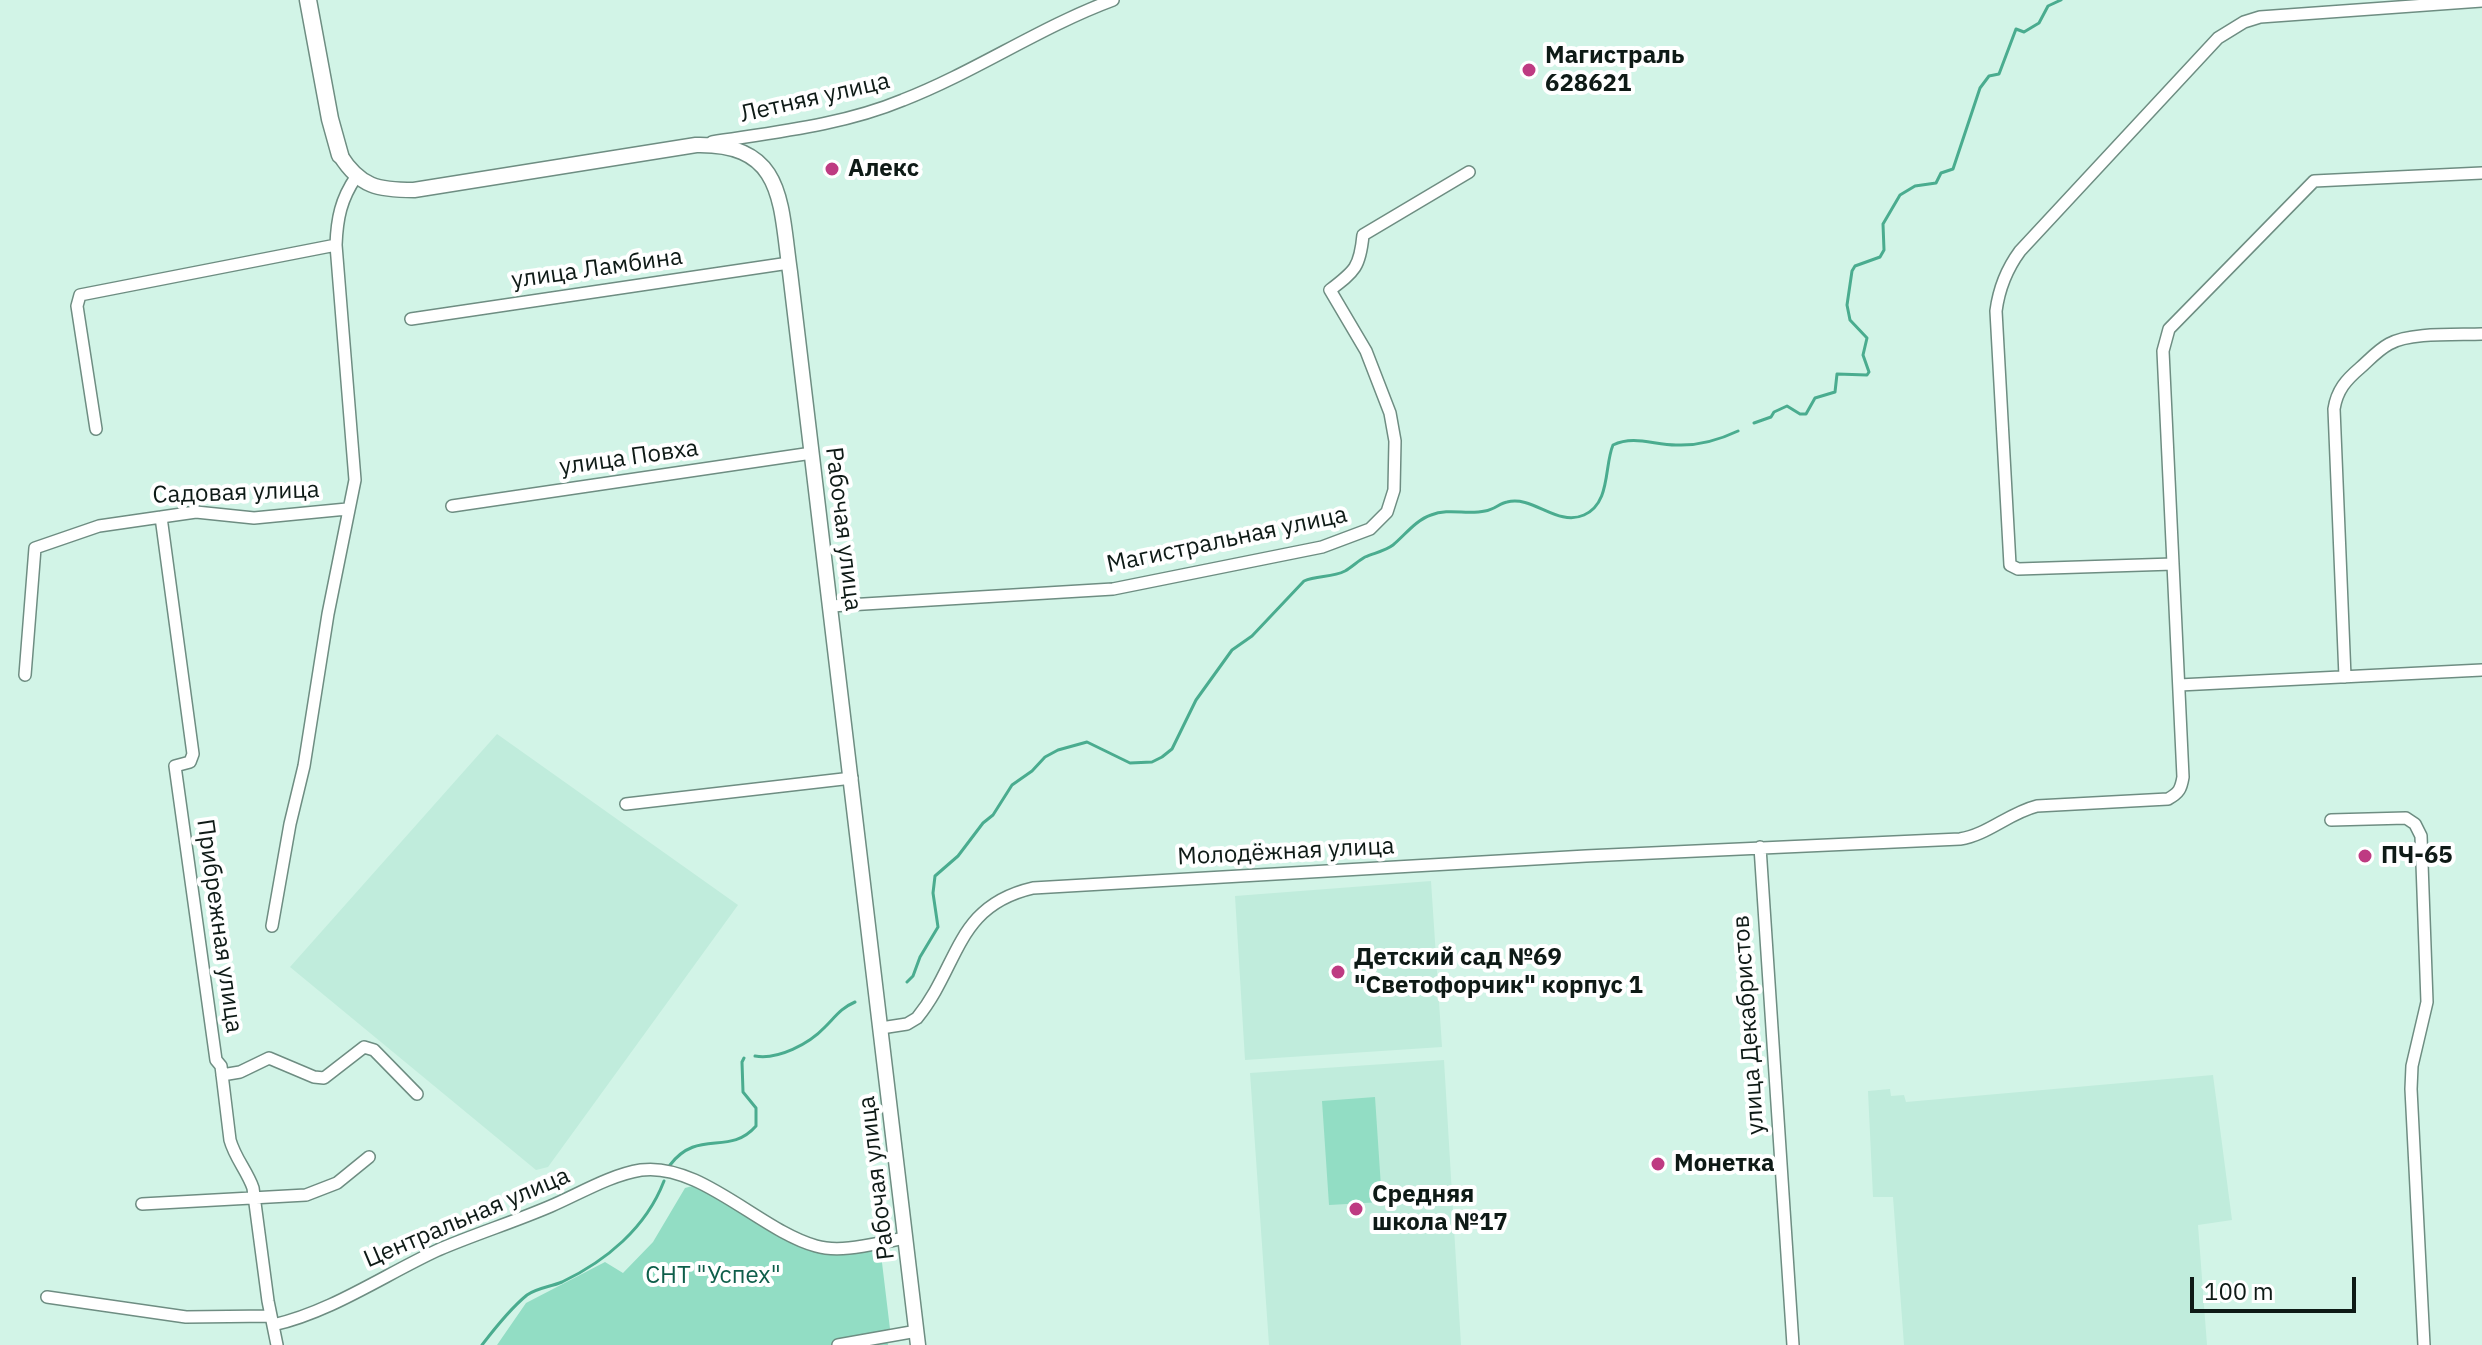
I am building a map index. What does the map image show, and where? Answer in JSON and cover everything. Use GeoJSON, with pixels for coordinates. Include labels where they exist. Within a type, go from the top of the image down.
{"type":"FeatureCollection","features":[{"type":"Feature","properties":{"kind":"main road"},"geometry":{"type":"LineString","coordinates":[[308,0],[330,119],[340,155]]}},
{"type":"Feature","properties":{"kind":"street","name":"Летняя улица"},"geometry":{"type":"LineString","coordinates":[[696,145],[811,125],[902,101],[1113,0]]}},
{"type":"Feature","properties":{"kind":"street"},"geometry":{"type":"LineString","coordinates":[[2173,564],[2018,569],[2010,565],[1996,311],[1998,294],[2010,265],[2218,38],[2244,22],[2278,15],[2482,1]]}},
{"type":"Feature","properties":{"kind":"street","name":"Рабочая улица"},"geometry":{"type":"LineString","coordinates":[[356,177],[372,186],[414,190],[696,145],[737,149],[746,153],[763,166],[778,193],[831,606],[918,1338]]}},
{"type":"Feature","properties":{"kind":"street"},"geometry":{"type":"LineString","coordinates":[[272,926],[304,766],[347,509],[355,480],[336,245],[340,207],[356,177],[340,155]]}},
{"type":"Feature","properties":{"kind":"street","name":"Магистральная улица"},"geometry":{"type":"LineString","coordinates":[[831,606],[1113,589],[1322,547],[1370,529],[1387,512],[1394,490],[1395,441],[1382,386],[1366,351],[1330,290],[1351,275],[1358,265],[1363,235],[1469,172]]}},
{"type":"Feature","properties":{"kind":"street"},"geometry":{"type":"LineString","coordinates":[[2482,173],[2314,181],[2177,318],[2169,329],[2163,351],[2179,685],[2482,670]]}},
{"type":"Feature","properties":{"kind":"street"},"geometry":{"type":"LineString","coordinates":[[96,429],[77,306],[80,295],[336,245]]}},
{"type":"Feature","properties":{"kind":"street","name":"улица Ламбина"},"geometry":{"type":"LineString","coordinates":[[411,319],[789,263]]}},
{"type":"Feature","properties":{"kind":"street"},"geometry":{"type":"LineString","coordinates":[[2345,677],[2334,409],[2336,396],[2358,370],[2390,343],[2411,338],[2482,334]]}},
{"type":"Feature","properties":{"kind":"street","name":"улица Повха"},"geometry":{"type":"LineString","coordinates":[[452,506],[812,453]]}},
{"type":"Feature","properties":{"kind":"street","name":"Садовая улица"},"geometry":{"type":"LineString","coordinates":[[25,675],[35,548],[99,526],[196,512],[254,518],[347,509]]}},
{"type":"Feature","properties":{"kind":"street","name":"Прибрежная улица"},"geometry":{"type":"LineString","coordinates":[[161,517],[193,754],[190,762],[175,766],[216,1060],[220,1062],[233,1151],[248,1174],[254,1198],[277,1345]]}},
{"type":"Feature","properties":{"kind":"street","name":"Молодёжная улица"},"geometry":{"type":"LineString","coordinates":[[881,1028],[907,1024],[917,1018],[969,928],[983,910],[1006,896],[1033,888],[1760,847],[1960,839],[1972,837],[2037,806],[2168,799],[2181,788],[2183,777],[2179,685]]}},
{"type":"Feature","properties":{"kind":"street"},"geometry":{"type":"LineString","coordinates":[[626,804],[852,778]]}},
{"type":"Feature","properties":{"kind":"street"},"geometry":{"type":"LineString","coordinates":[[2331,820],[2406,818],[2415,824],[2421,836],[2427,1002],[2412,1066],[2411,1089],[2424,1345]]}},
{"type":"Feature","properties":{"kind":"street","name":"улица Декабристов"},"geometry":{"type":"LineString","coordinates":[[1760,847],[1793,1345]]}},
{"type":"Feature","properties":{"kind":"street"},"geometry":{"type":"LineString","coordinates":[[222,1075],[240,1072],[269,1058],[314,1077],[324,1078],[360,1048],[369,1047],[417,1094]]}},
{"type":"Feature","properties":{"kind":"street"},"geometry":{"type":"LineString","coordinates":[[142,1204],[315,1193],[337,1183],[369,1157]]}},
{"type":"Feature","properties":{"kind":"street","name":"Центральная улица"},"geometry":{"type":"LineString","coordinates":[[47,1297],[186,1317],[272,1321],[306,1316],[439,1250],[614,1178],[643,1170],[681,1176],[711,1188],[755,1216],[817,1247],[836,1248],[906,1238]]}},
{"type":"Feature","properties":{"kind":"street"},"geometry":{"type":"LineString","coordinates":[[838,1345],[918,1338]]}},
{"type":"Feature","properties":{"kind":"shaded area"},"geometry":{"type":"Polygon","coordinates":[[[497,734],[738,905],[548,1167],[536,1170],[290,967],[497,734]]]}},
{"type":"Feature","properties":{"kind":"shaded area","name":"Детский сад №69 \"Светофорчик\" корпус 1"},"geometry":{"type":"Polygon","coordinates":[[[1431,881],[1442,1047],[1245,1060],[1235,896],[1431,881]]]}},
{"type":"Feature","properties":{"kind":"shaded area","name":"Средняя школа №17"},"geometry":{"type":"Polygon","coordinates":[[[1444,1060],[1461,1345],[1269,1345],[1250,1073],[1444,1060]]]}},
{"type":"Feature","properties":{"kind":"shaded area"},"geometry":{"type":"Polygon","coordinates":[[[2213,1075],[2232,1220],[2198,1225],[2207,1345],[1904,1345],[1893,1197],[1873,1197],[1868,1091],[1890,1089],[1891,1096],[1904,1095],[1906,1102],[2213,1075]]]}},
{"type":"Feature","properties":{"kind":"green space"},"geometry":{"type":"Polygon","coordinates":[[[1375,1097],[1382,1202],[1329,1205],[1322,1101],[1375,1097]]]}},
{"type":"Feature","properties":{"kind":"green space","name":"СНТ \"Успех\""},"geometry":{"type":"Polygon","coordinates":[[[696,1185],[819,1253],[880,1246],[890,1329],[886,1331],[888,1345],[497,1345],[526,1303],[605,1262],[623,1273],[653,1242],[685,1188],[696,1185]]]}},
{"type":"Feature","properties":{"kind":"waterway"},"geometry":{"type":"LineString","coordinates":[[1754,423],[1771,417],[1774,412],[1787,406],[1806,414],[1815,398],[1835,392],[1837,374],[1867,375],[1869,372],[1863,355],[1867,338],[1850,320],[1847,305],[1852,271],[1855,266],[1880,257],[1884,250],[1883,224],[1900,195],[1915,186],[1936,183],[1941,173],[1953,169],[1980,88],[1989,76],[1999,74],[2016,29],[2024,32],[2039,23],[2048,6],[2061,0]]}},
{"type":"Feature","properties":{"kind":"waterway"},"geometry":{"type":"LineString","coordinates":[[907,982],[938,927],[933,893],[935,876],[958,856],[983,823],[993,815],[1012,785],[1045,757],[1087,742],[1130,763],[1152,762],[1162,757],[1172,749],[1196,700],[1232,650],[1252,636],[1304,581],[1345,571],[1365,557],[1390,547],[1420,520],[1438,513],[1478,512],[1517,501],[1564,517],[1584,515],[1593,509],[1603,493],[1613,445],[1636,441],[1692,444],[1716,440],[1738,431]]}},
{"type":"Feature","properties":{"kind":"waterway"},"geometry":{"type":"LineString","coordinates":[[755,1056],[773,1056],[802,1045],[855,1002]]}},
{"type":"Feature","properties":{"kind":"waterway"},"geometry":{"type":"LineString","coordinates":[[670,1165],[691,1148],[735,1140],[756,1126],[756,1108],[743,1092],[744,1058]]}},
{"type":"Feature","properties":{"kind":"waterway"},"geometry":{"type":"LineString","coordinates":[[482,1345],[527,1295],[578,1274],[623,1241],[647,1214],[664,1181]]}},
{"type":"Feature","properties":{"kind":"place","name":"Магистраль 628621"},"geometry":{"type":"Point","coordinates":[1529,70]}},
{"type":"Feature","properties":{"kind":"place","name":"Алекс"},"geometry":{"type":"Point","coordinates":[832,169]}},
{"type":"Feature","properties":{"kind":"place","name":"ПЧ-65"},"geometry":{"type":"Point","coordinates":[2365,856]}},
{"type":"Feature","properties":{"kind":"place","name":"Детский сад №69 \"Светофорчик\" корпус 1"},"geometry":{"type":"Point","coordinates":[1338,972]}},
{"type":"Feature","properties":{"kind":"place","name":"Монетка"},"geometry":{"type":"Point","coordinates":[1658,1164]}},
{"type":"Feature","properties":{"kind":"place","name":"Средняя школа №17"},"geometry":{"type":"Point","coordinates":[1356,1209]}}]}
